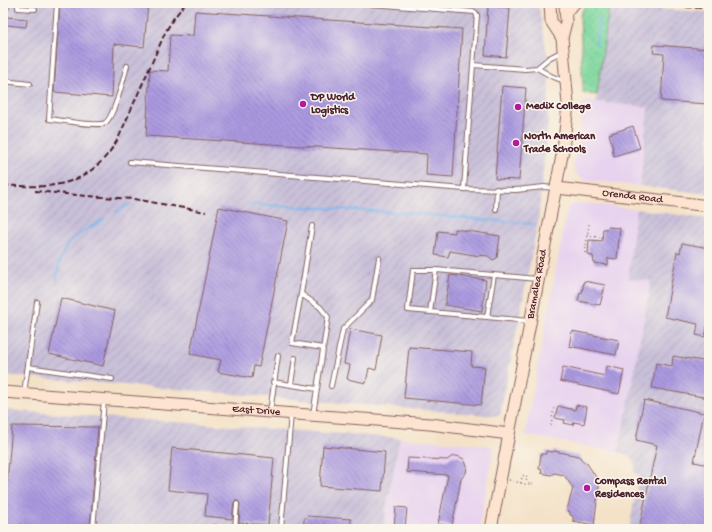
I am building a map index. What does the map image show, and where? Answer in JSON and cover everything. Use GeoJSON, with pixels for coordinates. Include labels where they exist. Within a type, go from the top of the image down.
{"type":"FeatureCollection","features":[{"type":"Feature","properties":{"kind":"street"},"geometry":{"type":"LineString","coordinates":[[565,7],[575,3]]}},
{"type":"Feature","properties":{"kind":"street"},"geometry":{"type":"LineString","coordinates":[[548,4],[551,21],[562,38]]}},
{"type":"Feature","properties":{"kind":"street","name":"Bramalea Road"},"geometry":{"type":"LineString","coordinates":[[492,529],[563,150],[568,110],[562,52],[562,38],[566,22],[565,7]]}},
{"type":"Feature","properties":{"kind":"street","name":"Orenda Road"},"geometry":{"type":"LineString","coordinates":[[557,188],[709,206]]}},
{"type":"Feature","properties":{"kind":"street","name":"East Drive"},"geometry":{"type":"LineString","coordinates":[[3,392],[430,424],[509,434]]}},
{"type":"Feature","properties":{"kind":"lane"},"geometry":{"type":"LineString","coordinates":[[18,3],[18,8],[35,9]]}},
{"type":"Feature","properties":{"kind":"lane"},"geometry":{"type":"LineString","coordinates":[[57,3],[49,119],[97,124],[105,123],[112,116],[127,66]]}},
{"type":"Feature","properties":{"kind":"lane"},"geometry":{"type":"LineString","coordinates":[[358,3],[475,12],[477,15],[464,189]]}},
{"type":"Feature","properties":{"kind":"lane"},"geometry":{"type":"LineString","coordinates":[[537,68],[549,58],[562,52]]}},
{"type":"Feature","properties":{"kind":"lane"},"geometry":{"type":"LineString","coordinates":[[473,65],[525,69],[537,68],[551,76],[566,81]]}},
{"type":"Feature","properties":{"kind":"lane"},"geometry":{"type":"LineString","coordinates":[[3,82],[30,84]]}},
{"type":"Feature","properties":{"kind":"lane"},"geometry":{"type":"LineString","coordinates":[[130,162],[464,189],[516,190],[544,187],[557,188]]}},
{"type":"Feature","properties":{"kind":"lane"},"geometry":{"type":"LineString","coordinates":[[496,209],[497,189]]}},
{"type":"Feature","properties":{"kind":"lane"},"geometry":{"type":"LineString","coordinates":[[312,226],[292,342],[323,348]]}},
{"type":"Feature","properties":{"kind":"lane"},"geometry":{"type":"LineString","coordinates":[[331,386],[343,330],[372,300],[379,258]]}},
{"type":"Feature","properties":{"kind":"lane"},"geometry":{"type":"LineString","coordinates":[[531,322],[408,310],[413,270],[436,270],[539,279]]}},
{"type":"Feature","properties":{"kind":"lane"},"geometry":{"type":"LineString","coordinates":[[430,312],[436,270]]}},
{"type":"Feature","properties":{"kind":"lane"},"geometry":{"type":"LineString","coordinates":[[487,317],[494,275]]}},
{"type":"Feature","properties":{"kind":"lane"},"geometry":{"type":"LineString","coordinates":[[301,294],[320,306],[328,317],[313,415]]}},
{"type":"Feature","properties":{"kind":"lane"},"geometry":{"type":"LineString","coordinates":[[24,394],[37,302]]}},
{"type":"Feature","properties":{"kind":"lane"},"geometry":{"type":"LineString","coordinates":[[270,412],[278,356]]}},
{"type":"Feature","properties":{"kind":"lane"},"geometry":{"type":"LineString","coordinates":[[291,384],[295,358]]}},
{"type":"Feature","properties":{"kind":"lane"},"geometry":{"type":"LineString","coordinates":[[28,367],[112,379]]}},
{"type":"Feature","properties":{"kind":"lane"},"geometry":{"type":"LineString","coordinates":[[274,382],[317,389]]}},
{"type":"Feature","properties":{"kind":"lane"},"geometry":{"type":"LineString","coordinates":[[93,529],[104,400]]}},
{"type":"Feature","properties":{"kind":"lane"},"geometry":{"type":"LineString","coordinates":[[281,529],[291,414]]}},
{"type":"Feature","properties":{"kind":"lane"},"geometry":{"type":"LineString","coordinates":[[235,529],[237,504]]}},
{"type":"Feature","properties":{"kind":"lane"},"geometry":{"type":"LineString","coordinates":[[214,527],[222,529]]}},
{"type":"Feature","properties":{"kind":"path"},"geometry":{"type":"LineString","coordinates":[[584,253],[588,224]]}},
{"type":"Feature","properties":{"kind":"path"},"geometry":{"type":"LineString","coordinates":[[587,236],[601,237]]}},
{"type":"Feature","properties":{"kind":"path"},"geometry":{"type":"LineString","coordinates":[[551,425],[554,408]]}},
{"type":"Feature","properties":{"kind":"path"},"geometry":{"type":"LineString","coordinates":[[521,483],[522,476],[525,475],[527,477],[526,484]]}},
{"type":"Feature","properties":{"kind":"path"},"geometry":{"type":"LineString","coordinates":[[501,479],[533,484]]}},
{"type":"Feature","properties":{"kind":"shaded area"},"geometry":{"type":"Polygon","coordinates":[[[3,3],[534,3],[539,9],[549,64],[548,123],[538,222],[500,415],[3,375],[3,3]]]}},
{"type":"Feature","properties":{"kind":"shaded area"},"geometry":{"type":"Polygon","coordinates":[[[609,6],[709,12],[709,194],[640,186],[648,107],[596,102],[609,6]]]}},
{"type":"Feature","properties":{"kind":"shaded area"},"geometry":{"type":"Polygon","coordinates":[[[585,101],[648,107],[640,186],[585,180],[576,174],[573,165],[581,129],[582,103],[585,101]]]}},
{"type":"Feature","properties":{"kind":"shaded area"},"geometry":{"type":"Polygon","coordinates":[[[581,203],[636,209],[628,278],[651,281],[618,452],[525,435],[568,206],[581,203]]]}},
{"type":"Feature","properties":{"kind":"shaded area"},"geometry":{"type":"Polygon","coordinates":[[[636,209],[709,219],[709,529],[629,529],[639,474],[634,473],[635,467],[633,459],[628,455],[618,452],[651,281],[628,279],[636,209]]]}},
{"type":"Feature","properties":{"kind":"shaded area"},"geometry":{"type":"Polygon","coordinates":[[[3,410],[400,438],[386,509],[384,529],[3,529],[3,410]]]}},
{"type":"Feature","properties":{"kind":"shaded area"},"geometry":{"type":"Polygon","coordinates":[[[400,438],[485,445],[493,447],[494,450],[479,529],[384,529],[386,509],[400,438]]]}},
{"type":"Feature","properties":{"kind":"green space"},"geometry":{"type":"Polygon","coordinates":[[[586,3],[609,6],[597,95],[583,93],[580,15],[586,3]]]}},
{"type":"Feature","properties":{"kind":"building"},"geometry":{"type":"Polygon","coordinates":[[[3,3],[9,3],[9,9],[3,9],[3,3]]]}},
{"type":"Feature","properties":{"kind":"building"},"geometry":{"type":"Polygon","coordinates":[[[60,3],[148,3],[144,47],[114,44],[112,97],[54,92],[60,3]]]}},
{"type":"Feature","properties":{"kind":"building"},"geometry":{"type":"Polygon","coordinates":[[[488,6],[510,8],[506,57],[485,55],[488,6]]]}},
{"type":"Feature","properties":{"kind":"building","name":"DP World Logistics"},"geometry":{"type":"Polygon","coordinates":[[[195,11],[462,29],[453,177],[426,175],[427,154],[146,136],[150,70],[168,71],[170,35],[193,36],[195,11]]]}},
{"type":"Feature","properties":{"kind":"building"},"geometry":{"type":"Polygon","coordinates":[[[7,17],[27,19],[26,27],[6,25],[7,17]]]}},
{"type":"Feature","properties":{"kind":"building"},"geometry":{"type":"Polygon","coordinates":[[[654,45],[709,49],[709,104],[661,101],[664,54],[653,53],[654,45]]]}},
{"type":"Feature","properties":{"kind":"building"},"geometry":{"type":"Polygon","coordinates":[[[502,86],[526,88],[519,180],[495,179],[502,86]]]}},
{"type":"Feature","properties":{"kind":"building"},"geometry":{"type":"Polygon","coordinates":[[[633,126],[640,148],[614,156],[609,134],[633,126]]]}},
{"type":"Feature","properties":{"kind":"building"},"geometry":{"type":"Polygon","coordinates":[[[219,207],[288,221],[259,367],[254,366],[252,378],[218,372],[221,360],[190,354],[219,207]]]}},
{"type":"Feature","properties":{"kind":"building"},"geometry":{"type":"Polygon","coordinates":[[[608,227],[620,228],[617,259],[608,258],[608,265],[594,263],[593,256],[588,255],[589,240],[602,241],[603,229],[607,229],[608,227]]]}},
{"type":"Feature","properties":{"kind":"building"},"geometry":{"type":"Polygon","coordinates":[[[455,229],[500,236],[497,258],[493,260],[488,256],[450,251],[448,257],[435,255],[438,231],[455,233],[455,229]]]}},
{"type":"Feature","properties":{"kind":"building"},"geometry":{"type":"Polygon","coordinates":[[[682,243],[709,248],[709,316],[705,337],[696,335],[698,324],[665,317],[677,252],[680,253],[682,243]]]}},
{"type":"Feature","properties":{"kind":"building"},"geometry":{"type":"Polygon","coordinates":[[[450,275],[486,280],[482,311],[445,305],[450,275]]]}},
{"type":"Feature","properties":{"kind":"building"},"geometry":{"type":"Polygon","coordinates":[[[584,281],[605,285],[600,305],[578,301],[580,293],[582,293],[584,281]]]}},
{"type":"Feature","properties":{"kind":"building"},"geometry":{"type":"Polygon","coordinates":[[[61,298],[115,311],[103,366],[49,354],[61,298]]]}},
{"type":"Feature","properties":{"kind":"building"},"geometry":{"type":"Polygon","coordinates":[[[350,329],[382,335],[376,370],[369,368],[366,383],[347,379],[350,365],[344,364],[350,329]]]}},
{"type":"Feature","properties":{"kind":"building"},"geometry":{"type":"Polygon","coordinates":[[[572,331],[619,340],[616,355],[569,346],[572,331]]]}},
{"type":"Feature","properties":{"kind":"building"},"geometry":{"type":"Polygon","coordinates":[[[409,347],[472,352],[471,366],[485,367],[481,405],[404,398],[409,347]]]}},
{"type":"Feature","properties":{"kind":"building"},"geometry":{"type":"Polygon","coordinates":[[[673,356],[709,362],[709,398],[652,388],[656,363],[672,366],[673,356]]]}},
{"type":"Feature","properties":{"kind":"building"},"geometry":{"type":"Polygon","coordinates":[[[607,366],[624,370],[619,394],[560,381],[563,367],[605,376],[607,366]]]}},
{"type":"Feature","properties":{"kind":"building"},"geometry":{"type":"Polygon","coordinates":[[[644,400],[704,413],[694,462],[709,465],[709,529],[639,529],[657,445],[636,440],[644,400]]]}},
{"type":"Feature","properties":{"kind":"building"},"geometry":{"type":"Polygon","coordinates":[[[576,405],[587,407],[584,424],[574,422],[573,425],[564,423],[565,420],[555,418],[558,406],[575,410],[576,405]]]}},
{"type":"Feature","properties":{"kind":"building"},"geometry":{"type":"Polygon","coordinates":[[[12,426],[98,427],[90,529],[3,529],[12,426]]]}},
{"type":"Feature","properties":{"kind":"building"},"geometry":{"type":"Polygon","coordinates":[[[323,446],[385,452],[382,491],[320,486],[323,446]]]}},
{"type":"Feature","properties":{"kind":"building"},"geometry":{"type":"Polygon","coordinates":[[[172,448],[274,458],[268,525],[239,523],[240,504],[238,501],[235,501],[234,503],[232,519],[205,516],[207,494],[168,490],[172,448]]]}},
{"type":"Feature","properties":{"kind":"building","name":"Compass Rental Residences"},"geometry":{"type":"Polygon","coordinates":[[[546,451],[579,456],[584,463],[586,462],[596,477],[594,478],[599,486],[594,525],[573,521],[573,516],[570,515],[570,512],[567,510],[573,488],[564,475],[541,473],[542,470],[539,469],[541,454],[546,454],[546,451]]]}},
{"type":"Feature","properties":{"kind":"building"},"geometry":{"type":"Polygon","coordinates":[[[453,456],[464,459],[467,466],[466,473],[461,479],[452,526],[438,524],[448,475],[407,472],[408,458],[447,460],[453,456]]]}},
{"type":"Feature","properties":{"kind":"building"},"geometry":{"type":"Polygon","coordinates":[[[396,507],[407,508],[405,528],[394,527],[396,507]]]}},
{"type":"Feature","properties":{"kind":"building"},"geometry":{"type":"Polygon","coordinates":[[[307,516],[351,519],[351,529],[303,529],[304,520],[307,516]]]}},
{"type":"Feature","properties":{"kind":"waterway"},"geometry":{"type":"LineString","coordinates":[[596,44],[599,16]]}},
{"type":"Feature","properties":{"kind":"waterway"},"geometry":{"type":"LineString","coordinates":[[116,212],[130,204]]}},
{"type":"Feature","properties":{"kind":"waterway"},"geometry":{"type":"LineString","coordinates":[[249,204],[409,213],[533,224]]}},
{"type":"Feature","properties":{"kind":"waterway"},"geometry":{"type":"LineString","coordinates":[[56,280],[58,267],[64,251],[69,243],[78,235],[104,219]]}},
{"type":"Feature","properties":{"kind":"railway"},"geometry":{"type":"LineString","coordinates":[[3,185],[54,185],[69,182],[83,176],[95,167],[107,155],[118,139],[165,33],[173,19],[186,3]]}},
{"type":"Feature","properties":{"kind":"railway"},"geometry":{"type":"LineString","coordinates":[[596,3],[709,8]]}},
{"type":"Feature","properties":{"kind":"railway"},"geometry":{"type":"LineString","coordinates":[[35,191],[134,199],[206,212]]}},
{"type":"Feature","properties":{"kind":"place","name":"DP World Logistics"},"geometry":{"type":"Point","coordinates":[303,104]}},
{"type":"Feature","properties":{"kind":"place","name":"Medix College"},"geometry":{"type":"Point","coordinates":[518,107]}},
{"type":"Feature","properties":{"kind":"place","name":"North American Trade Schools"},"geometry":{"type":"Point","coordinates":[516,143]}},
{"type":"Feature","properties":{"kind":"place","name":"Compass Rental Residences"},"geometry":{"type":"Point","coordinates":[587,488]}}]}
